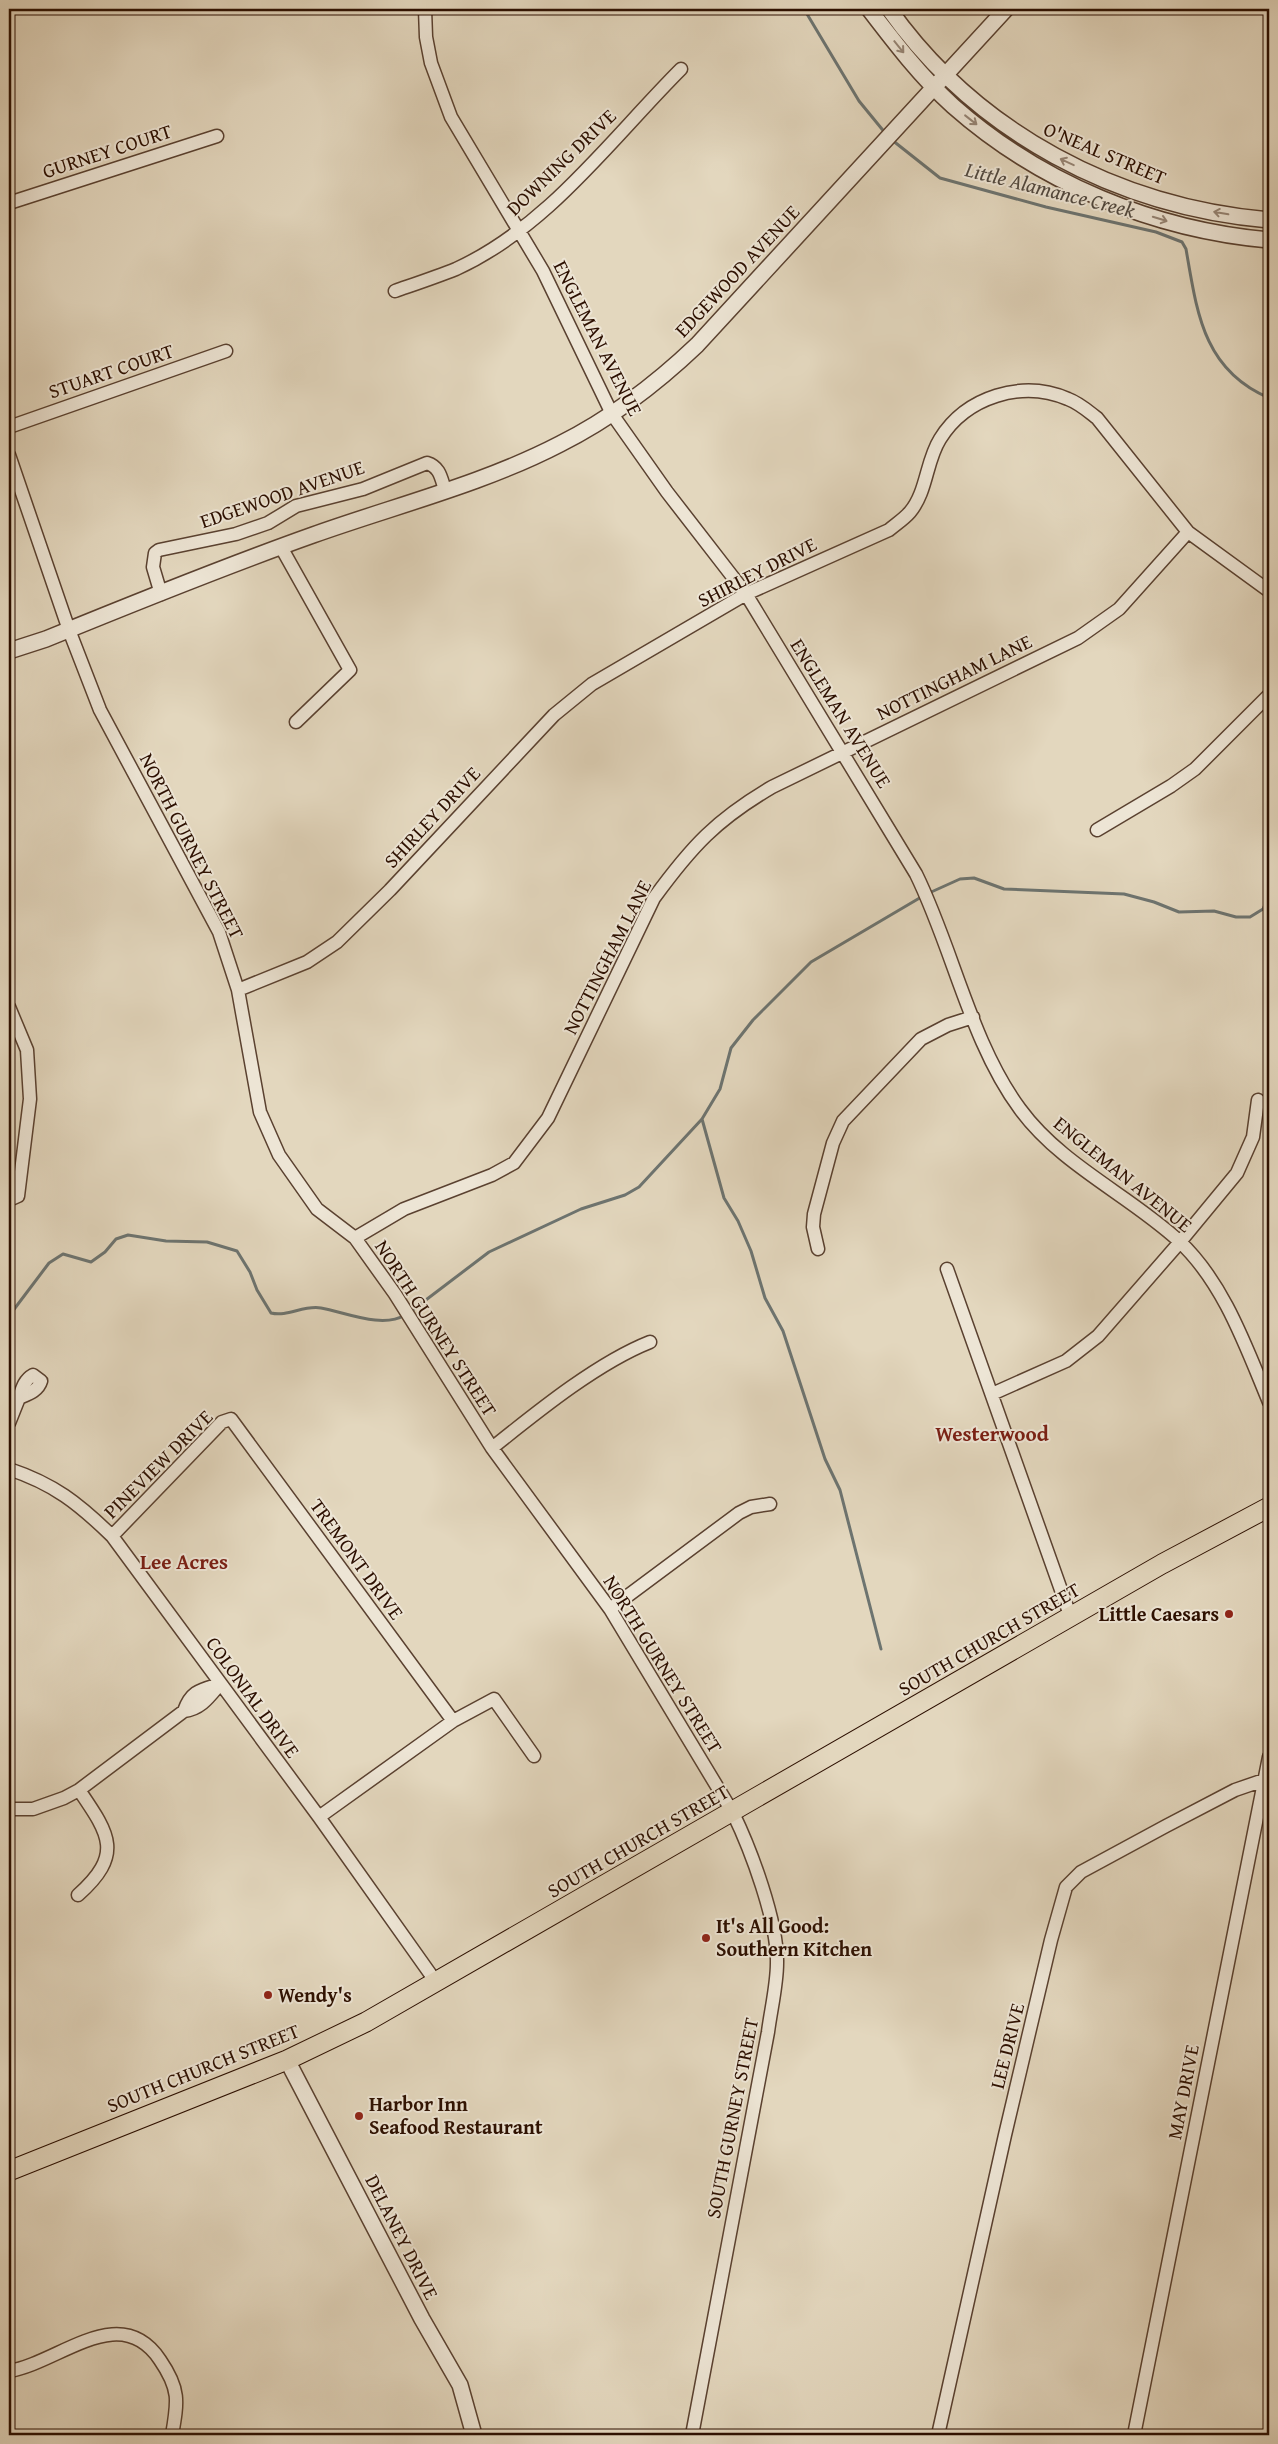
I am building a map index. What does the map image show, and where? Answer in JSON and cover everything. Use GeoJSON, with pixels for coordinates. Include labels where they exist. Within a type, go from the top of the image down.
{"type":"FeatureCollection","features":[{"type":"Feature","properties":{"kind":"main road","name":"SOUTH CHURCH STREET"},"geometry":{"type":"LineString","coordinates":[[9,2171],[288,2060],[366,2022],[733,1813],[1162,1564],[1269,1507]]}},
{"type":"Feature","properties":{"kind":"street","name":"ENGLEMAN AVENUE"},"geometry":{"type":"LineString","coordinates":[[425,9],[426,37],[431,63],[451,117],[520,229],[561,305],[612,414],[667,492],[746,594],[916,874],[934,910],[973,1017],[1002,1081],[1020,1109],[1041,1134],[1064,1154],[1130,1200],[1180,1242],[1207,1274],[1234,1320],[1269,1402]]}},
{"type":"Feature","properties":{"kind":"street","name":"O'NEAL STREET"},"geometry":{"type":"LineString","coordinates":[[869,9],[935,88],[994,138],[1030,162],[1102,199],[1181,225],[1218,233],[1269,240]]}},
{"type":"Feature","properties":{"kind":"street","name":"O'NEAL STREET"},"geometry":{"type":"LineString","coordinates":[[888,9],[963,92],[1008,129],[1046,153],[1164,200],[1206,210],[1269,220]]}},
{"type":"Feature","properties":{"kind":"street","name":"EDGEWOOD AVENUE"},"geometry":{"type":"LineString","coordinates":[[9,651],[69,630],[281,547],[519,463],[555,447],[612,414],[649,387],[697,345],[1006,9]]}},
{"type":"Feature","properties":{"kind":"street","name":"DOWNING DRIVE"},"geometry":{"type":"LineString","coordinates":[[395,291],[456,268],[520,229],[573,182],[681,70]]}},
{"type":"Feature","properties":{"kind":"street","name":"GURNEY COURT"},"geometry":{"type":"LineString","coordinates":[[9,203],[217,136]]}},
{"type":"Feature","properties":{"kind":"street","name":"STUART COURT"},"geometry":{"type":"LineString","coordinates":[[9,427],[226,351]]}},
{"type":"Feature","properties":{"kind":"street","name":"SHIRLEY DRIVE"},"geometry":{"type":"LineString","coordinates":[[238,990],[307,962],[337,942],[390,890],[554,715],[592,684],[746,594],[889,530],[910,513],[918,501],[932,454],[949,427],[961,414],[979,402],[1011,392],[1028,391],[1067,398],[1097,418],[1188,532],[1269,591]]}},
{"type":"Feature","properties":{"kind":"street","name":"NORTH GURNEY STREET"},"geometry":{"type":"LineString","coordinates":[[9,455],[69,630],[100,710],[219,932],[238,990],[255,1092],[268,1134],[279,1155],[317,1209],[355,1238],[395,1294],[492,1448],[610,1609],[733,1813]]}},
{"type":"Feature","properties":{"kind":"street","name":"EDGEWOOD AVENUE"},"geometry":{"type":"LineString","coordinates":[[161,594],[153,567],[155,553],[159,550],[236,534],[268,523],[296,506],[363,489],[428,463],[434,465],[439,470],[445,490]]}},
{"type":"Feature","properties":{"kind":"street","name":"NOTTINGHAM LANE"},"geometry":{"type":"LineString","coordinates":[[355,1238],[404,1209],[492,1175],[514,1163],[548,1118],[654,898],[677,866],[704,836],[732,812],[772,787],[948,703],[1086,633],[1119,609],[1188,532]]}},
{"type":"Feature","properties":{"kind":"street"},"geometry":{"type":"LineString","coordinates":[[281,547],[350,670],[296,722]]}},
{"type":"Feature","properties":{"kind":"street"},"geometry":{"type":"LineString","coordinates":[[1097,830],[1171,786],[1195,769],[1269,695]]}},
{"type":"Feature","properties":{"kind":"street"},"geometry":{"type":"LineString","coordinates":[[9,1007],[26,1050],[30,1099],[18,1196],[9,1200]]}},
{"type":"Feature","properties":{"kind":"street"},"geometry":{"type":"LineString","coordinates":[[818,1249],[813,1227],[814,1214],[833,1143],[843,1122],[852,1110],[921,1039],[948,1025],[973,1017]]}},
{"type":"Feature","properties":{"kind":"street"},"geometry":{"type":"LineString","coordinates":[[992,1394],[1066,1361],[1098,1336],[1237,1173],[1253,1137],[1258,1100]]}},
{"type":"Feature","properties":{"kind":"street"},"geometry":{"type":"LineString","coordinates":[[946,1269],[1071,1618]]}},
{"type":"Feature","properties":{"kind":"street"},"geometry":{"type":"LineString","coordinates":[[492,1448],[532,1416],[625,1352],[650,1342]]}},
{"type":"Feature","properties":{"kind":"street"},"geometry":{"type":"LineString","coordinates":[[9,1423],[19,1398]]}},
{"type":"Feature","properties":{"kind":"street","name":"PINEVIEW DRIVE"},"geometry":{"type":"LineString","coordinates":[[112,1536],[222,1422],[230,1419]]}},
{"type":"Feature","properties":{"kind":"street","name":"TREMONT DRIVE"},"geometry":{"type":"LineString","coordinates":[[230,1419],[453,1721]]}},
{"type":"Feature","properties":{"kind":"street","name":"COLONIAL DRIVE"},"geometry":{"type":"LineString","coordinates":[[9,1469],[38,1478],[62,1493],[87,1512],[112,1536],[319,1817],[436,1982]]}},
{"type":"Feature","properties":{"kind":"street"},"geometry":{"type":"LineString","coordinates":[[610,1609],[739,1513],[750,1507],[770,1504]]}},
{"type":"Feature","properties":{"kind":"street"},"geometry":{"type":"LineString","coordinates":[[9,1809],[40,1807],[53,1803],[79,1790],[184,1711],[194,1710],[207,1700],[220,1684]]}},
{"type":"Feature","properties":{"kind":"street"},"geometry":{"type":"LineString","coordinates":[[319,1817],[453,1721],[494,1699],[534,1756]]}},
{"type":"Feature","properties":{"kind":"street","name":"MAY DRIVE"},"geometry":{"type":"LineString","coordinates":[[1134,2435],[1269,1757]]}},
{"type":"Feature","properties":{"kind":"street","name":"LEE DRIVE"},"geometry":{"type":"LineString","coordinates":[[938,2435],[1005,2135],[1051,1940],[1066,1887],[1081,1872],[1166,1826],[1235,1790],[1264,1780]]}},
{"type":"Feature","properties":{"kind":"street"},"geometry":{"type":"LineString","coordinates":[[78,1895],[95,1880],[106,1856],[108,1846],[105,1831],[79,1790]]}},
{"type":"Feature","properties":{"kind":"street","name":"SOUTH GURNEY STREET"},"geometry":{"type":"LineString","coordinates":[[692,2435],[768,2032],[777,1965],[775,1931],[744,1836],[733,1813]]}},
{"type":"Feature","properties":{"kind":"street","name":"DELANEY DRIVE"},"geometry":{"type":"LineString","coordinates":[[288,2060],[422,2319],[460,2385],[474,2435]]}},
{"type":"Feature","properties":{"kind":"street"},"geometry":{"type":"LineString","coordinates":[[9,2371],[21,2369],[85,2340],[118,2333],[134,2335],[153,2349],[176,2388],[178,2402],[172,2435]]}},
{"type":"Feature","properties":{"kind":"waterway","name":"Little Alamance Creek"},"geometry":{"type":"LineString","coordinates":[[804,9],[859,101],[886,134]]}},
{"type":"Feature","properties":{"kind":"waterway","name":"Little Alamance Creek"},"geometry":{"type":"LineString","coordinates":[[892,140],[940,178],[1046,207],[1156,232],[1182,242],[1186,249],[1194,295],[1200,316],[1207,337],[1217,355],[1230,372],[1247,386],[1269,398]]}},
{"type":"Feature","properties":{"kind":"waterway"},"geometry":{"type":"LineString","coordinates":[[929,893],[960,879],[974,878],[1004,889],[1124,894],[1154,902],[1179,912],[1214,911],[1236,917],[1250,917],[1263,909],[1269,895]]}},
{"type":"Feature","properties":{"kind":"waterway"},"geometry":{"type":"LineString","coordinates":[[410,1312],[489,1252],[581,1209],[625,1195],[639,1187],[702,1119],[720,1089],[731,1048],[753,1020],[811,962],[923,896]]}},
{"type":"Feature","properties":{"kind":"waterway"},"geometry":{"type":"LineString","coordinates":[[702,1119],[724,1198],[738,1221],[751,1251],[765,1298],[783,1331],[825,1459],[840,1490],[881,1649]]}},
{"type":"Feature","properties":{"kind":"waterway"},"geometry":{"type":"LineString","coordinates":[[9,1316],[49,1263],[63,1254],[91,1262],[105,1252],[116,1239],[128,1235],[166,1241],[207,1242],[237,1251],[271,1313],[277,1314],[308,1308],[321,1308],[375,1320],[396,1319],[405,1315]]}},
{"type":"Feature","properties":{"kind":"place","name":"Little Caesars"},"geometry":{"type":"Point","coordinates":[1229,1614]}},
{"type":"Feature","properties":{"kind":"place","name":"It's All Good: Southern Kitchen"},"geometry":{"type":"Point","coordinates":[706,1938]}},
{"type":"Feature","properties":{"kind":"place","name":"Wendy's"},"geometry":{"type":"Point","coordinates":[268,1995]}},
{"type":"Feature","properties":{"kind":"place","name":"Harbor Inn Seafood Restaurant"},"geometry":{"type":"Point","coordinates":[359,2116]}},
{"type":"Feature","properties":{"kind":"district","name":"Westerwood"},"geometry":{"type":"Point","coordinates":[992,1434]}},
{"type":"Feature","properties":{"kind":"district","name":"Lee Acres"},"geometry":{"type":"Point","coordinates":[184,1562]}}]}
